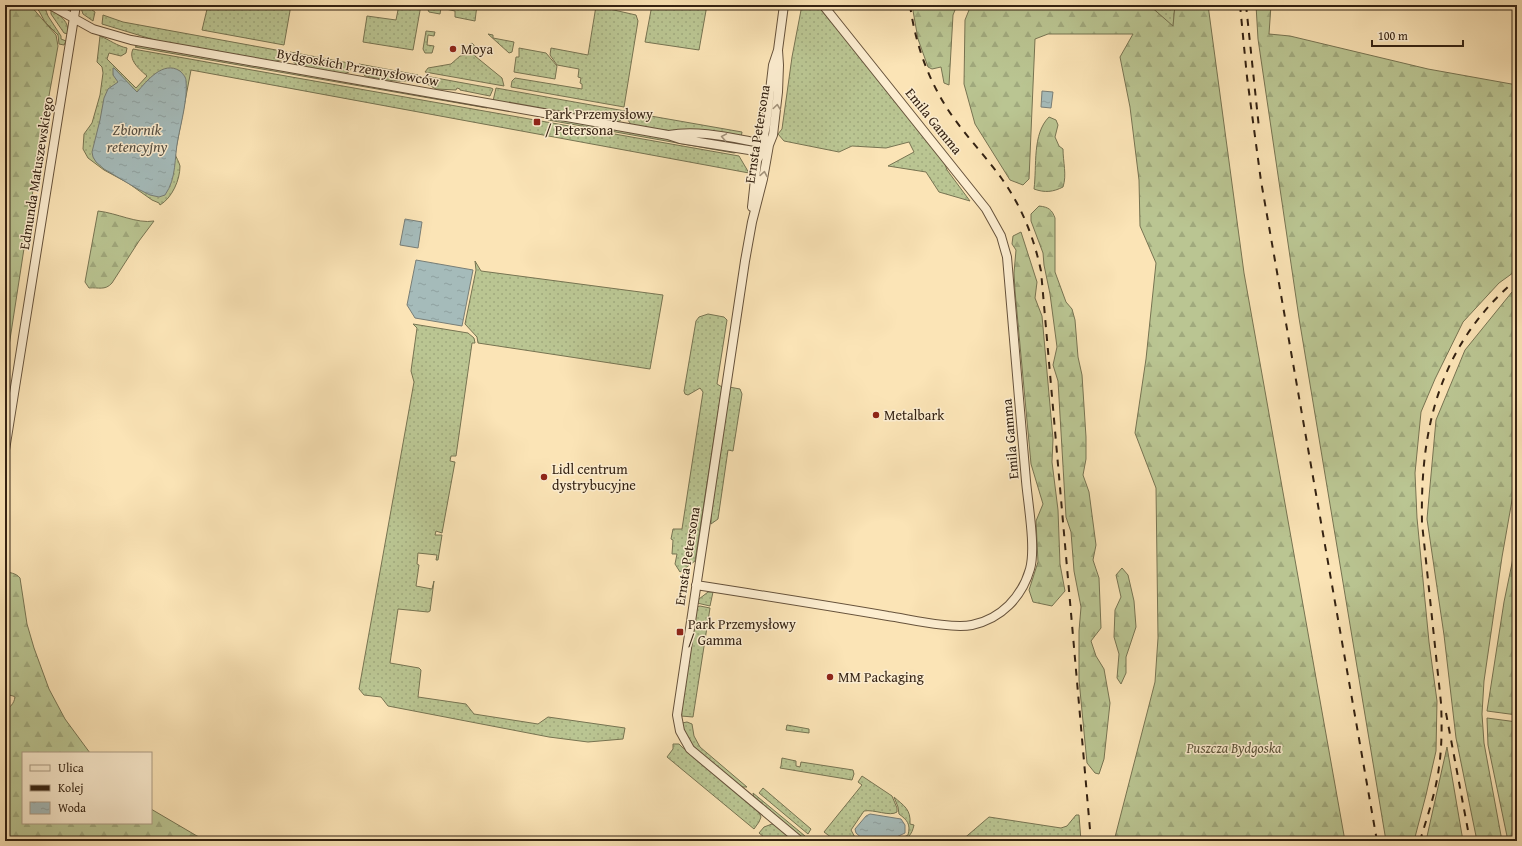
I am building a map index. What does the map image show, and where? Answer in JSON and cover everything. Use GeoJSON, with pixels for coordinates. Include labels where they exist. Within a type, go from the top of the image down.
{"type":"FeatureCollection","features":[{"type":"Feature","properties":{"kind":"street","name":"Bydgoskich Przemysłowców"},"geometry":{"type":"LineString","coordinates":[[50,5],[99,31],[156,45],[668,135],[680,139],[765,148]]}},
{"type":"Feature","properties":{"kind":"street","name":"Edmunda Matuszewskiego"},"geometry":{"type":"LineString","coordinates":[[5,450],[76,5]]}},
{"type":"Feature","properties":{"kind":"street","name":"Ernsta Petersona"},"geometry":{"type":"LineString","coordinates":[[784,5],[778,50],[780,65],[778,99],[772,134],[765,148],[760,193],[752,222],[677,709],[677,720],[680,731],[687,744],[696,754],[800,841]]}},
{"type":"Feature","properties":{"kind":"street","name":"Emila Gamma"},"geometry":{"type":"LineString","coordinates":[[696,585],[922,622],[963,626],[985,621],[1004,610],[1021,592],[1030,568],[1031,535],[1019,392],[1007,257],[1001,236],[986,209],[823,5]]}},
{"type":"Feature","properties":{"kind":"green space"},"geometry":{"type":"Polygon","coordinates":[[[5,5],[30,5],[56,35],[58,46],[39,151],[5,372],[5,5]]]}},
{"type":"Feature","properties":{"kind":"green space"},"geometry":{"type":"Polygon","coordinates":[[[33,5],[46,6],[45,8],[48,16],[61,36],[61,39],[66,41],[64,45],[59,44],[58,35],[45,22],[39,11],[33,5]]]}},
{"type":"Feature","properties":{"kind":"green space"},"geometry":{"type":"Polygon","coordinates":[[[80,5],[85,5],[95,12],[93,21],[83,14],[80,5]]]}},
{"type":"Feature","properties":{"kind":"green space"},"geometry":{"type":"Polygon","coordinates":[[[208,5],[291,5],[284,45],[202,30],[208,5]]]}},
{"type":"Feature","properties":{"kind":"green space"},"geometry":{"type":"Polygon","coordinates":[[[399,5],[421,5],[413,50],[363,42],[367,16],[396,20],[399,5]]]}},
{"type":"Feature","properties":{"kind":"green space"},"geometry":{"type":"Polygon","coordinates":[[[429,5],[477,5],[475,21],[455,17],[455,11],[441,8],[440,14],[429,12],[429,5]]]}},
{"type":"Feature","properties":{"kind":"green space"},"geometry":{"type":"Polygon","coordinates":[[[652,5],[707,5],[699,50],[645,42],[652,5]]]}},
{"type":"Feature","properties":{"kind":"green space"},"geometry":{"type":"Polygon","coordinates":[[[802,5],[817,5],[942,156],[947,170],[970,201],[939,192],[926,172],[888,166],[914,152],[909,142],[886,148],[852,146],[839,152],[784,141],[778,134],[782,129],[792,57],[802,5]]]}},
{"type":"Feature","properties":{"kind":"green space"},"geometry":{"type":"Polygon","coordinates":[[[912,5],[957,5],[953,15],[949,85],[944,83],[941,67],[932,69],[928,67],[918,39],[912,5]]]}},
{"type":"Feature","properties":{"kind":"green space","name":"Puszcza Bydgoska"},"geometry":{"type":"Polygon","coordinates":[[[971,5],[1149,5],[1173,26],[1175,5],[1208,5],[1244,273],[1345,841],[1114,841],[1155,682],[1158,638],[1156,488],[1135,433],[1146,359],[1156,263],[1140,226],[1139,180],[1130,107],[1120,57],[1133,34],[1048,34],[1035,39],[1029,179],[1023,185],[1010,180],[975,124],[964,84],[965,20],[971,5]]]}},
{"type":"Feature","properties":{"kind":"green space"},"geometry":{"type":"Polygon","coordinates":[[[1149,5],[1175,5],[1173,27],[1149,5]]]}},
{"type":"Feature","properties":{"kind":"green space"},"geometry":{"type":"Polygon","coordinates":[[[1256,5],[1271,5],[1269,34],[1290,36],[1428,69],[1517,85],[1517,270],[1499,283],[1463,322],[1435,379],[1421,412],[1415,473],[1417,518],[1429,642],[1437,701],[1436,751],[1414,841],[1386,841],[1299,318],[1258,39],[1256,5]]]}},
{"type":"Feature","properties":{"kind":"green space"},"geometry":{"type":"Polygon","coordinates":[[[596,6],[636,15],[638,21],[624,107],[511,87],[512,81],[515,78],[582,89],[582,84],[580,83],[581,78],[578,77],[579,69],[557,65],[550,55],[551,48],[588,55],[596,6]]]}},
{"type":"Feature","properties":{"kind":"green space"},"geometry":{"type":"Polygon","coordinates":[[[51,10],[64,19],[68,29],[68,34],[64,33],[51,14],[51,10]]]}},
{"type":"Feature","properties":{"kind":"green space"},"geometry":{"type":"Polygon","coordinates":[[[103,15],[123,22],[287,52],[284,59],[272,62],[158,41],[102,24],[103,15]]]}},
{"type":"Feature","properties":{"kind":"green space"},"geometry":{"type":"Polygon","coordinates":[[[426,31],[435,32],[434,36],[428,35],[427,45],[434,46],[432,53],[425,53],[423,49],[426,31]]]}},
{"type":"Feature","properties":{"kind":"green space"},"geometry":{"type":"Polygon","coordinates":[[[488,34],[493,35],[493,38],[514,42],[512,52],[509,53],[488,34]]]}},
{"type":"Feature","properties":{"kind":"green space"},"geometry":{"type":"Polygon","coordinates":[[[100,36],[127,48],[126,53],[121,56],[109,53],[107,59],[136,88],[147,76],[133,61],[133,49],[739,156],[749,173],[191,70],[175,154],[180,166],[179,177],[172,193],[160,205],[128,183],[104,170],[88,158],[83,149],[84,134],[92,123],[100,95],[103,73],[102,67],[97,62],[100,36]]]}},
{"type":"Feature","properties":{"kind":"green space"},"geometry":{"type":"Polygon","coordinates":[[[472,43],[474,45],[475,56],[502,78],[504,86],[425,72],[428,68],[451,64],[460,56],[465,55],[467,47],[472,43]]]}},
{"type":"Feature","properties":{"kind":"green space"},"geometry":{"type":"Polygon","coordinates":[[[139,45],[487,107],[487,108],[135,47],[139,45]]]}},
{"type":"Feature","properties":{"kind":"green space"},"geometry":{"type":"Polygon","coordinates":[[[519,48],[546,53],[557,66],[555,79],[514,72],[516,57],[519,57],[519,48]]]}},
{"type":"Feature","properties":{"kind":"green space"},"geometry":{"type":"Polygon","coordinates":[[[290,52],[354,64],[349,72],[343,74],[301,67],[296,65],[293,61],[290,52]]]}},
{"type":"Feature","properties":{"kind":"green space"},"geometry":{"type":"Polygon","coordinates":[[[359,64],[418,75],[414,79],[401,81],[365,76],[359,69],[359,64]]]}},
{"type":"Feature","properties":{"kind":"green space"},"geometry":{"type":"Polygon","coordinates":[[[425,76],[493,89],[490,96],[460,90],[457,88],[456,90],[436,89],[427,84],[425,76]]]}},
{"type":"Feature","properties":{"kind":"green space"},"geometry":{"type":"Polygon","coordinates":[[[496,88],[625,111],[621,120],[616,123],[493,101],[496,88]]]}},
{"type":"Feature","properties":{"kind":"green space"},"geometry":{"type":"Polygon","coordinates":[[[628,112],[742,132],[741,138],[632,126],[628,120],[628,112]]]}},
{"type":"Feature","properties":{"kind":"green space"},"geometry":{"type":"Polygon","coordinates":[[[1049,117],[1056,120],[1058,125],[1055,137],[1059,146],[1063,149],[1065,178],[1063,187],[1052,191],[1042,191],[1034,189],[1036,151],[1040,132],[1049,117]]]}},
{"type":"Feature","properties":{"kind":"green space"},"geometry":{"type":"Polygon","coordinates":[[[548,120],[564,120],[738,152],[734,153],[548,120]]]}},
{"type":"Feature","properties":{"kind":"green space"},"geometry":{"type":"Polygon","coordinates":[[[1039,206],[1050,209],[1055,218],[1055,272],[1066,302],[1072,309],[1075,320],[1078,357],[1082,375],[1086,437],[1086,459],[1083,475],[1089,492],[1096,545],[1093,560],[1099,578],[1101,628],[1091,641],[1096,656],[1104,669],[1110,703],[1104,759],[1099,774],[1095,773],[1087,763],[1079,680],[1079,631],[1081,607],[1074,571],[1071,532],[1066,517],[1058,381],[1053,365],[1057,347],[1043,253],[1031,221],[1031,214],[1039,206]]]}},
{"type":"Feature","properties":{"kind":"green space"},"geometry":{"type":"Polygon","coordinates":[[[98,211],[134,220],[147,222],[154,221],[139,241],[112,283],[104,288],[89,288],[85,282],[98,211]]]}},
{"type":"Feature","properties":{"kind":"green space"},"geometry":{"type":"Polygon","coordinates":[[[1021,232],[1037,282],[1035,298],[1042,316],[1053,439],[1052,462],[1058,510],[1060,564],[1065,591],[1052,606],[1033,602],[1029,590],[1038,562],[1036,521],[1043,504],[1031,464],[1015,291],[1014,273],[1016,250],[1012,244],[1013,236],[1021,232]]]}},
{"type":"Feature","properties":{"kind":"green space"},"geometry":{"type":"Polygon","coordinates":[[[475,261],[481,271],[663,295],[650,369],[478,343],[477,337],[465,324],[476,270],[475,261]]]}},
{"type":"Feature","properties":{"kind":"green space"},"geometry":{"type":"Polygon","coordinates":[[[1517,288],[1517,472],[1502,557],[1484,681],[1482,714],[1484,743],[1502,841],[1477,841],[1456,738],[1444,635],[1427,519],[1436,420],[1465,350],[1512,292],[1517,288]]]}},
{"type":"Feature","properties":{"kind":"green space"},"geometry":{"type":"Polygon","coordinates":[[[708,314],[724,317],[727,320],[717,384],[722,387],[695,561],[680,572],[675,564],[677,554],[672,554],[673,540],[671,539],[673,529],[682,529],[703,392],[700,388],[688,395],[685,394],[684,391],[696,321],[699,317],[708,314]]]}},
{"type":"Feature","properties":{"kind":"green space"},"geometry":{"type":"Polygon","coordinates":[[[413,324],[468,333],[474,338],[475,343],[472,343],[456,456],[451,456],[450,461],[455,462],[442,533],[436,531],[435,535],[442,535],[438,560],[436,560],[437,555],[418,553],[417,564],[419,565],[416,586],[432,589],[434,581],[430,611],[398,609],[390,663],[419,668],[421,670],[418,697],[466,704],[474,714],[538,724],[548,717],[625,728],[623,739],[588,742],[549,737],[388,706],[381,697],[364,695],[359,689],[414,382],[411,371],[417,328],[413,324]]]}},
{"type":"Feature","properties":{"kind":"green space"},"geometry":{"type":"Polygon","coordinates":[[[729,387],[740,389],[742,394],[733,451],[728,450],[718,519],[711,524],[711,510],[729,387]]]}},
{"type":"Feature","properties":{"kind":"green space"},"geometry":{"type":"Polygon","coordinates":[[[1517,539],[1517,715],[1487,711],[1504,602],[1517,539]]]}},
{"type":"Feature","properties":{"kind":"green space"},"geometry":{"type":"Polygon","coordinates":[[[1122,568],[1128,575],[1134,601],[1136,627],[1126,657],[1126,673],[1121,684],[1117,678],[1119,654],[1114,637],[1115,610],[1121,597],[1116,575],[1122,568]]]}},
{"type":"Feature","properties":{"kind":"green space"},"geometry":{"type":"Polygon","coordinates":[[[5,570],[20,578],[27,624],[49,689],[65,719],[89,752],[22,752],[22,824],[152,824],[152,810],[197,836],[209,841],[5,841],[5,711],[13,703],[15,697],[5,694],[5,570]]]}},
{"type":"Feature","properties":{"kind":"green space"},"geometry":{"type":"Polygon","coordinates":[[[708,592],[713,592],[710,606],[697,603],[699,599],[708,592]]]}},
{"type":"Feature","properties":{"kind":"green space"},"geometry":{"type":"Polygon","coordinates":[[[700,606],[710,608],[693,717],[681,716],[696,607],[700,606]]]}},
{"type":"Feature","properties":{"kind":"green space"},"geometry":{"type":"Polygon","coordinates":[[[1487,718],[1517,722],[1517,841],[1508,841],[1488,745],[1487,718]]]}},
{"type":"Feature","properties":{"kind":"green space"},"geometry":{"type":"Polygon","coordinates":[[[687,722],[692,724],[694,736],[700,747],[747,787],[741,787],[694,747],[686,736],[682,723],[687,722]]]}},
{"type":"Feature","properties":{"kind":"green space"},"geometry":{"type":"Polygon","coordinates":[[[787,725],[809,729],[809,733],[786,730],[787,725]]]}},
{"type":"Feature","properties":{"kind":"green space"},"geometry":{"type":"Polygon","coordinates":[[[673,744],[679,744],[757,808],[761,817],[754,829],[667,757],[673,749],[673,744]]]}},
{"type":"Feature","properties":{"kind":"green space"},"geometry":{"type":"Polygon","coordinates":[[[1447,747],[1463,841],[1426,841],[1447,747]]]}},
{"type":"Feature","properties":{"kind":"green space"},"geometry":{"type":"Polygon","coordinates":[[[782,758],[796,761],[796,766],[800,767],[801,762],[853,770],[854,774],[852,780],[780,768],[782,758]]]}},
{"type":"Feature","properties":{"kind":"green space"},"geometry":{"type":"Polygon","coordinates":[[[862,776],[892,796],[897,812],[890,814],[864,811],[851,830],[857,841],[836,841],[824,832],[862,785],[858,782],[862,776]]]}},
{"type":"Feature","properties":{"kind":"green space"},"geometry":{"type":"Polygon","coordinates":[[[763,788],[811,829],[808,834],[759,793],[763,788]]]}},
{"type":"Feature","properties":{"kind":"green space"},"geometry":{"type":"Polygon","coordinates":[[[753,793],[805,836],[801,837],[754,798],[753,793]]]}},
{"type":"Feature","properties":{"kind":"green space"},"geometry":{"type":"Polygon","coordinates":[[[894,797],[906,808],[910,819],[910,824],[914,825],[912,832],[908,837],[900,841],[896,841],[908,835],[909,825],[899,814],[894,797]]]}},
{"type":"Feature","properties":{"kind":"green space"},"geometry":{"type":"Polygon","coordinates":[[[1076,815],[1079,815],[1081,841],[961,841],[989,817],[1061,828],[1067,826],[1076,815]]]}},
{"type":"Feature","properties":{"kind":"green space"},"geometry":{"type":"Polygon","coordinates":[[[772,824],[777,826],[794,841],[769,841],[759,833],[764,827],[772,824]]]}},
{"type":"Feature","properties":{"kind":"water","name":"Zbiornik retencyjny"},"geometry":{"type":"Polygon","coordinates":[[[113,68],[137,92],[156,73],[168,68],[174,68],[180,71],[185,78],[185,102],[172,182],[165,195],[159,197],[150,195],[136,188],[104,169],[93,157],[92,152],[104,98],[108,89],[118,82],[113,75],[113,68]]]}},
{"type":"Feature","properties":{"kind":"water"},"geometry":{"type":"Polygon","coordinates":[[[1042,91],[1053,92],[1051,108],[1041,107],[1042,91]]]}},
{"type":"Feature","properties":{"kind":"water"},"geometry":{"type":"Polygon","coordinates":[[[405,219],[422,222],[418,248],[400,245],[405,219]]]}},
{"type":"Feature","properties":{"kind":"water"},"geometry":{"type":"Polygon","coordinates":[[[416,260],[473,270],[462,326],[415,318],[407,305],[416,260]]]}},
{"type":"Feature","properties":{"kind":"water"},"geometry":{"type":"Polygon","coordinates":[[[870,814],[901,819],[905,825],[905,833],[888,841],[865,841],[856,833],[855,829],[866,816],[870,814]]]}},
{"type":"Feature","properties":{"kind":"railway"},"geometry":{"type":"LineString","coordinates":[[910,5],[918,44],[932,81],[951,115],[1002,179],[1016,201],[1031,235],[1041,271],[1091,841]]}},
{"type":"Feature","properties":{"kind":"railway"},"geometry":{"type":"LineString","coordinates":[[1240,5],[1247,77],[1261,181],[1377,841]]}},
{"type":"Feature","properties":{"kind":"railway"},"geometry":{"type":"LineString","coordinates":[[1246,5],[1259,128]]}},
{"type":"Feature","properties":{"kind":"railway"},"geometry":{"type":"LineString","coordinates":[[1420,841],[1436,786],[1442,735],[1441,703],[1422,523],[1422,488],[1425,454],[1431,421],[1440,389],[1453,359],[1469,331],[1491,304],[1517,279]]}},
{"type":"Feature","properties":{"kind":"railway"},"geometry":{"type":"LineString","coordinates":[[1446,713],[1470,841]]}},
{"type":"Feature","properties":{"kind":"place","name":"Moya"},"geometry":{"type":"Point","coordinates":[453,49]}},
{"type":"Feature","properties":{"kind":"place","name":"Park Przemysłowy / Petersona"},"geometry":{"type":"Point","coordinates":[537,122]}},
{"type":"Feature","properties":{"kind":"place","name":"Metalbark"},"geometry":{"type":"Point","coordinates":[876,415]}},
{"type":"Feature","properties":{"kind":"place","name":"Lidl centrum dystrybucyjne"},"geometry":{"type":"Point","coordinates":[544,477]}},
{"type":"Feature","properties":{"kind":"place","name":"Park Przemysłowy / Gamma"},"geometry":{"type":"Point","coordinates":[680,632]}},
{"type":"Feature","properties":{"kind":"place","name":"MM Packaging"},"geometry":{"type":"Point","coordinates":[830,677]}}]}
